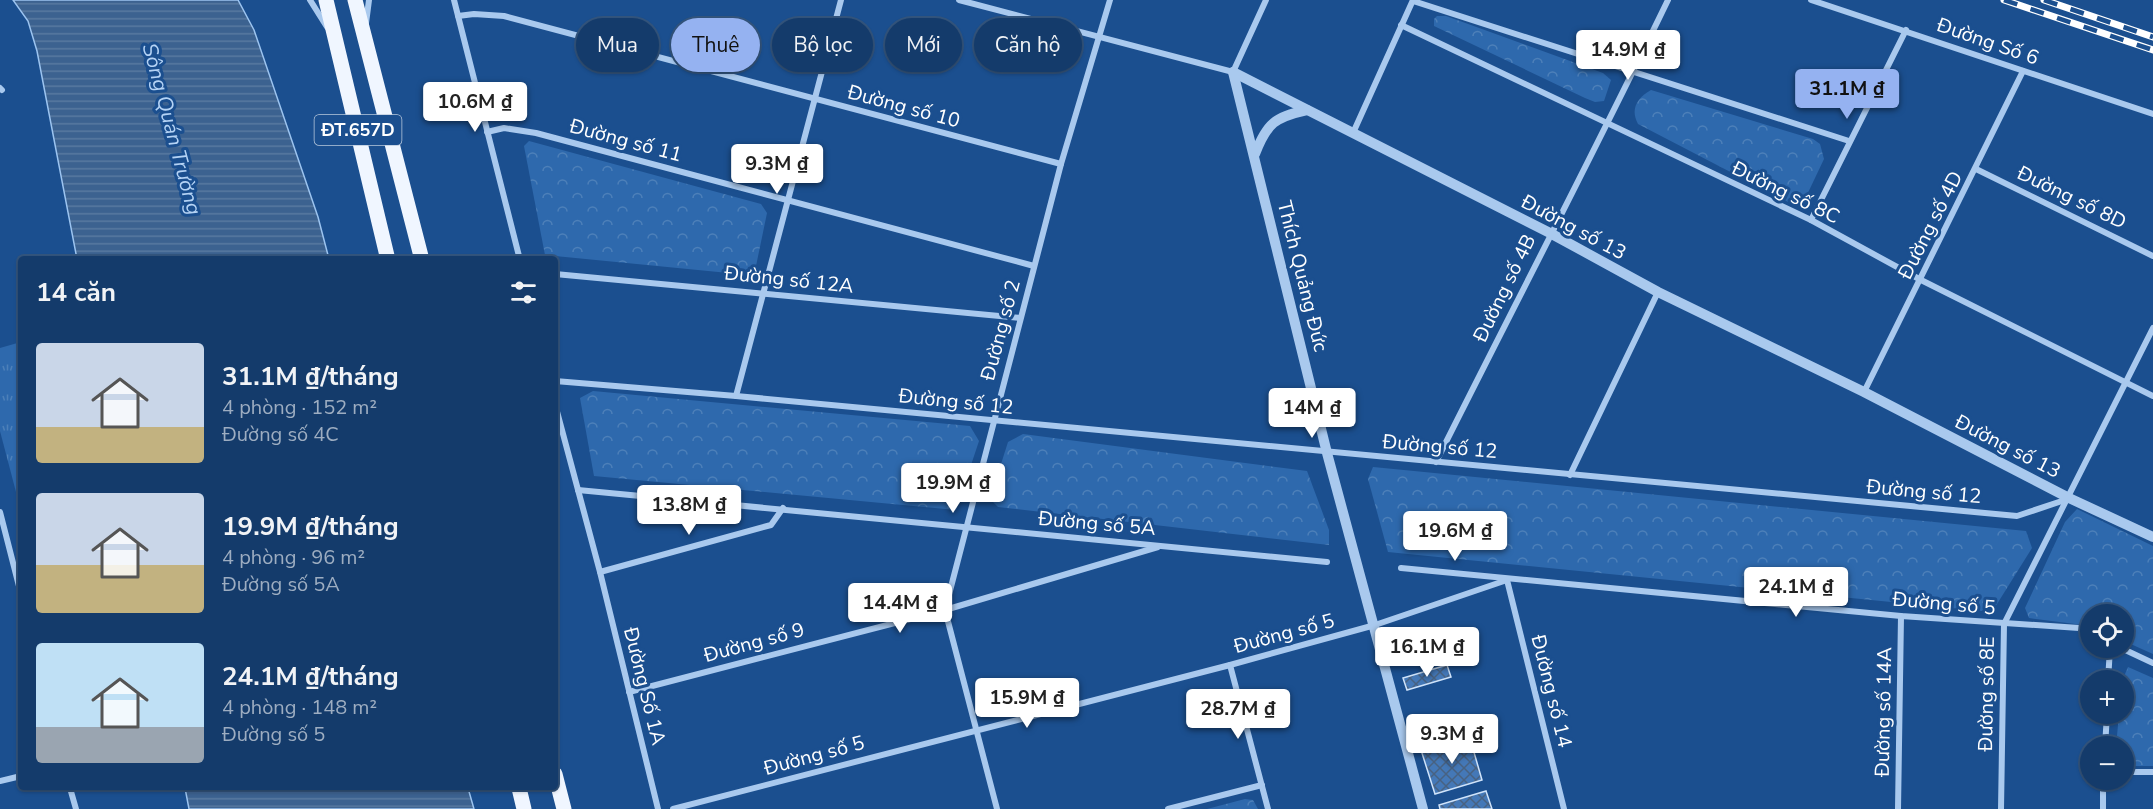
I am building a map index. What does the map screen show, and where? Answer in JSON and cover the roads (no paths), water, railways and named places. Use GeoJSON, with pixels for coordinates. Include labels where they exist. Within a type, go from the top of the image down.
{"type":"FeatureCollection","features":[{"type":"Feature","properties":{"kind":"main road","name":"ĐT.657D"},"geometry":{"type":"LineString","coordinates":[[326,0],[387,256]]}},
{"type":"Feature","properties":{"kind":"main road","name":"ĐT.657D"},"geometry":{"type":"LineString","coordinates":[[355,0],[421,256]]}},
{"type":"Feature","properties":{"kind":"main road"},"geometry":{"type":"LineString","coordinates":[[558,786],[564,809]]}},
{"type":"Feature","properties":{"kind":"main road"},"geometry":{"type":"LineString","coordinates":[[519,790],[524,809]]}},
{"type":"Feature","properties":{"kind":"street"},"geometry":{"type":"LineString","coordinates":[[310,0],[338,43]]}},
{"type":"Feature","properties":{"kind":"street"},"geometry":{"type":"LineString","coordinates":[[365,36],[369,0]]}},
{"type":"Feature","properties":{"kind":"street"},"geometry":{"type":"LineString","coordinates":[[454,0],[519,256]]}},
{"type":"Feature","properties":{"kind":"street"},"geometry":{"type":"LineString","coordinates":[[736,396],[841,0]]}},
{"type":"Feature","properties":{"kind":"street","name":"Đường số 13"},"geometry":{"type":"LineString","coordinates":[[960,0],[1233,72],[1550,233],[1659,292],[1864,392],[2068,498],[2153,537]]}},
{"type":"Feature","properties":{"kind":"street","name":"Đường số 2"},"geometry":{"type":"LineString","coordinates":[[997,809],[945,610],[1061,164],[1110,0]]}},
{"type":"Feature","properties":{"kind":"street"},"geometry":{"type":"LineString","coordinates":[[1233,72],[1266,0]]}},
{"type":"Feature","properties":{"kind":"street"},"geometry":{"type":"LineString","coordinates":[[1353,133],[1413,0],[1850,141]]}},
{"type":"Feature","properties":{"kind":"street","name":"Đường số 4B"},"geometry":{"type":"LineString","coordinates":[[1436,462],[1550,233],[1608,124],[1668,0]]}},
{"type":"Feature","properties":{"kind":"street","name":"Đường Số 6"},"geometry":{"type":"LineString","coordinates":[[1811,0],[2153,114]]}},
{"type":"Feature","properties":{"kind":"street","name":"Đường số 10"},"geometry":{"type":"LineString","coordinates":[[458,16],[474,14],[504,16],[1061,164]]}},
{"type":"Feature","properties":{"kind":"street","name":"Đường số 8C"},"geometry":{"type":"LineString","coordinates":[[1401,25],[1811,220],[1921,280],[2153,396]]}},
{"type":"Feature","properties":{"kind":"street"},"geometry":{"type":"LineString","coordinates":[[1811,220],[1906,30]]}},
{"type":"Feature","properties":{"kind":"street","name":"Đường số 4D"},"geometry":{"type":"LineString","coordinates":[[1864,392],[2023,71]]}},
{"type":"Feature","properties":{"kind":"street","name":"Thích Quảng Đức"},"geometry":{"type":"LineString","coordinates":[[1233,72],[1327,453],[1423,809]]}},
{"type":"Feature","properties":{"kind":"street"},"geometry":{"type":"LineString","coordinates":[[1255,154],[1263,132],[1274,121],[1286,114],[1307,110]]}},
{"type":"Feature","properties":{"kind":"street","name":"Đường số 11"},"geometry":{"type":"LineString","coordinates":[[487,132],[504,129],[536,133],[1034,266]]}},
{"type":"Feature","properties":{"kind":"street","name":"Đường số 8D"},"geometry":{"type":"LineString","coordinates":[[1976,169],[2153,256]]}},
{"type":"Feature","properties":{"kind":"street","name":"Đường số 12A"},"geometry":{"type":"LineString","coordinates":[[558,274],[1020,318]]}},
{"type":"Feature","properties":{"kind":"street"},"geometry":{"type":"LineString","coordinates":[[1570,475],[1659,292]]}},
{"type":"Feature","properties":{"kind":"street","name":"Đường số 8E"},"geometry":{"type":"LineString","coordinates":[[2001,809],[2004,624],[2153,328]]}},
{"type":"Feature","properties":{"kind":"street","name":"Đường số 12"},"geometry":{"type":"LineString","coordinates":[[558,381],[2017,516],[2068,498]]}},
{"type":"Feature","properties":{"kind":"street","name":"Đường Số 1A"},"geometry":{"type":"LineString","coordinates":[[558,415],[600,572],[658,809]]}},
{"type":"Feature","properties":{"kind":"street","name":"Đường số 5A"},"geometry":{"type":"LineString","coordinates":[[578,490],[1327,562]]}},
{"type":"Feature","properties":{"kind":"street"},"geometry":{"type":"LineString","coordinates":[[600,572],[771,525],[783,508]]}},
{"type":"Feature","properties":{"kind":"street"},"geometry":{"type":"LineString","coordinates":[[0,512],[18,582]]}},
{"type":"Feature","properties":{"kind":"street","name":"Đường số 9"},"geometry":{"type":"LineString","coordinates":[[629,692],[945,610],[1163,545]]}},
{"type":"Feature","properties":{"kind":"street"},"geometry":{"type":"LineString","coordinates":[[1401,568],[1507,580]]}},
{"type":"Feature","properties":{"kind":"street","name":"Đường số 5"},"geometry":{"type":"LineString","coordinates":[[673,809],[1230,665],[1375,625],[1507,580],[1901,616],[2080,628]]}},
{"type":"Feature","properties":{"kind":"street","name":"Đường số 14"},"geometry":{"type":"LineString","coordinates":[[1507,580],[1564,809]]}},
{"type":"Feature","properties":{"kind":"street","name":"Đường số 14A"},"geometry":{"type":"LineString","coordinates":[[1898,809],[1901,616]]}},
{"type":"Feature","properties":{"kind":"street"},"geometry":{"type":"LineString","coordinates":[[2134,654],[2153,663]]}},
{"type":"Feature","properties":{"kind":"street"},"geometry":{"type":"LineString","coordinates":[[1230,665],[1268,809]]}},
{"type":"Feature","properties":{"kind":"street"},"geometry":{"type":"LineString","coordinates":[[2134,772],[2153,772]]}},
{"type":"Feature","properties":{"kind":"street"},"geometry":{"type":"LineString","coordinates":[[0,781],[18,777]]}},
{"type":"Feature","properties":{"kind":"street"},"geometry":{"type":"LineString","coordinates":[[1168,809],[1262,784]]}},
{"type":"Feature","properties":{"kind":"street"},"geometry":{"type":"LineString","coordinates":[[71,790],[76,809]]}},
{"type":"Feature","properties":{"kind":"street"},"geometry":{"type":"LineString","coordinates":[[2103,790],[2103,809]]}},
{"type":"Feature","properties":{"kind":"water","name":"Sông Quán Trường"},"geometry":{"type":"Polygon","coordinates":[[[13,0],[238,0],[254,30],[318,217],[328,256],[76,256],[37,51],[28,21],[13,0]]]}},
{"type":"Feature","properties":{"kind":"water"},"geometry":{"type":"Polygon","coordinates":[[[185,790],[469,790],[474,809],[189,809],[185,790]]]}},
{"type":"Feature","properties":{"kind":"railway"},"geometry":{"type":"LineString","coordinates":[[2004,0],[2153,50]]}},
{"type":"Feature","properties":{"kind":"railway"},"geometry":{"type":"LineString","coordinates":[[2044,0],[2153,37]]}}]}
